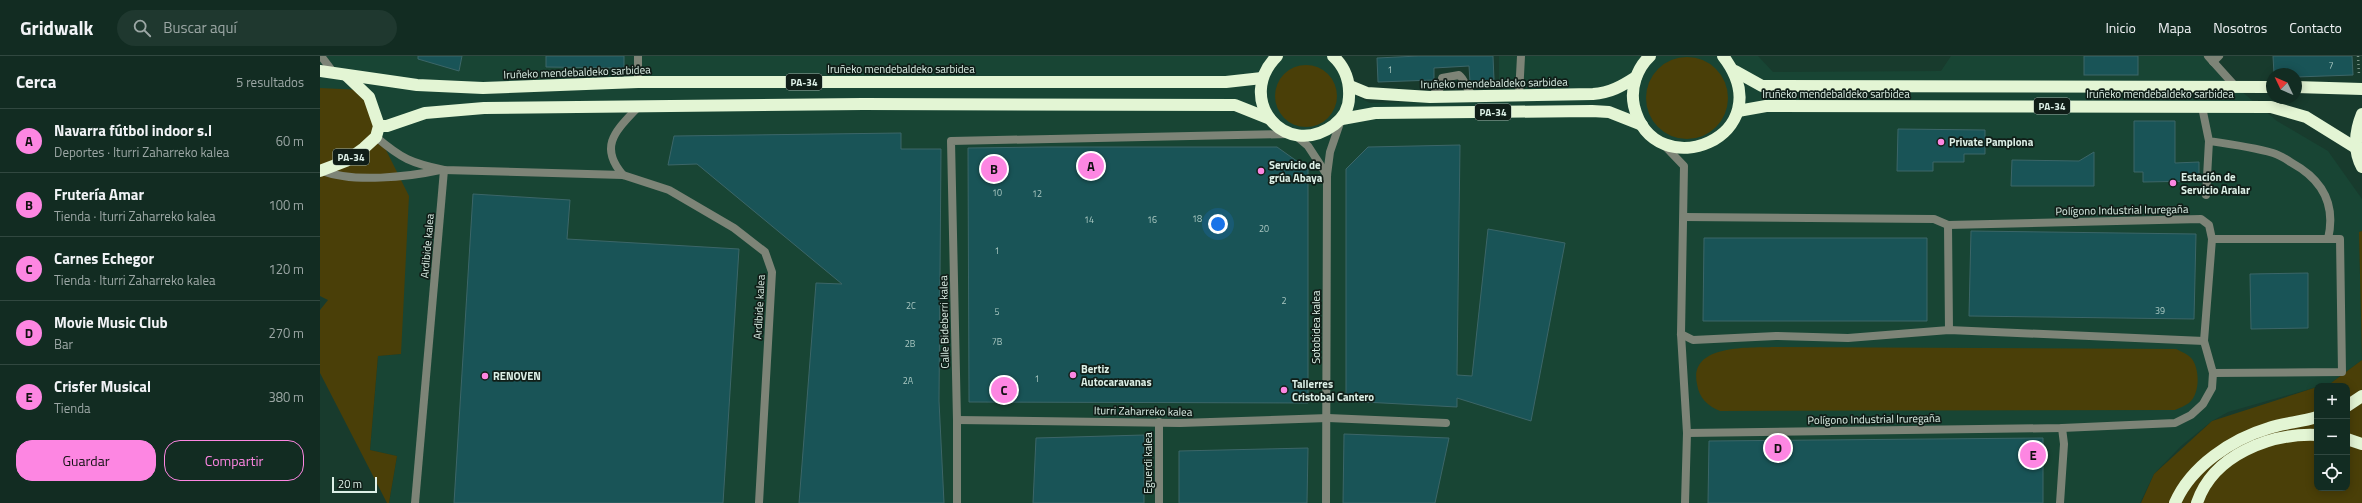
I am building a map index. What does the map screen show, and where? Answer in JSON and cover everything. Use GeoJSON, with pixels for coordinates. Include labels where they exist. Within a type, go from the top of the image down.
{"type":"FeatureCollection","features":[{"type":"Feature","properties":{"kind":"highway","name":"PA-34"},"geometry":{"type":"LineString","coordinates":[[1277,56],[1268,65],[1262,78],[1261,100],[1270,119],[1278,127],[1293,134],[1312,136],[1324,132],[1342,119],[1375,113],[1609,112],[1642,125]]}},
{"type":"Feature","properties":{"kind":"highway"},"geometry":{"type":"LineString","coordinates":[[1334,56],[1344,68],[1350,86],[1349,100],[1342,119]]}},
{"type":"Feature","properties":{"kind":"highway","name":"PA-34"},"geometry":{"type":"LineString","coordinates":[[1650,56],[1641,66],[1636,77],[1633,102],[1642,125],[1651,135],[1662,143],[1685,149],[1707,145],[1726,131],[1738,111],[1740,91],[1735,71],[1723,56]]}},
{"type":"Feature","properties":{"kind":"highway","name":"Iruñeko mendebaldeko sarbidea"},"geometry":{"type":"LineString","coordinates":[[320,71],[417,85],[483,88],[638,82],[1226,82],[1262,78]]}},
{"type":"Feature","properties":{"kind":"highway","name":"Iruñeko mendebaldeko sarbidea"},"geometry":{"type":"LineString","coordinates":[[1735,71],[1762,86],[2266,87]]}},
{"type":"Feature","properties":{"kind":"highway","name":"Iruñeko mendebaldeko sarbidea"},"geometry":{"type":"LineString","coordinates":[[347,76],[369,96],[378,132]]}},
{"type":"Feature","properties":{"kind":"highway","name":"Iruñeko mendebaldeko sarbidea"},"geometry":{"type":"LineString","coordinates":[[1350,86],[1367,93],[1430,98],[1604,94],[1636,77]]}},
{"type":"Feature","properties":{"kind":"highway"},"geometry":{"type":"LineString","coordinates":[[2302,87],[2361,84]]}},
{"type":"Feature","properties":{"kind":"highway","name":"PA-34"},"geometry":{"type":"LineString","coordinates":[[321,171],[346,161],[378,132],[387,126],[425,113],[484,108],[639,106],[1235,105],[1270,119]]}},
{"type":"Feature","properties":{"kind":"highway","name":"Iruñeko mendebaldeko sarbidea"},"geometry":{"type":"LineString","coordinates":[[1738,111],[1766,106],[2271,107],[2306,117],[2356,148]]}},
{"type":"Feature","properties":{"kind":"highway"},"geometry":{"type":"LineString","coordinates":[[2362,114],[2357,131],[2356,148],[2362,166]]}},
{"type":"Feature","properties":{"kind":"highway"},"geometry":{"type":"LineString","coordinates":[[2350,404],[2362,396]]}},
{"type":"Feature","properties":{"kind":"highway"},"geometry":{"type":"LineString","coordinates":[[2175,503],[2180,493],[2209,459],[2234,441],[2269,427],[2314,418]]}},
{"type":"Feature","properties":{"kind":"highway"},"geometry":{"type":"LineString","coordinates":[[2196,503],[2200,493],[2222,464],[2261,443],[2302,434],[2314,435]]}},
{"type":"Feature","properties":{"kind":"highway"},"geometry":{"type":"LineString","coordinates":[[2350,440],[2362,444]]}},
{"type":"Feature","properties":{"kind":"street"},"geometry":{"type":"LineString","coordinates":[[321,56],[333,72]]}},
{"type":"Feature","properties":{"kind":"street"},"geometry":{"type":"LineString","coordinates":[[638,56],[638,82]]}},
{"type":"Feature","properties":{"kind":"street"},"geometry":{"type":"LineString","coordinates":[[1519,95],[1521,56]]}},
{"type":"Feature","properties":{"kind":"street"},"geometry":{"type":"LineString","coordinates":[[2213,58],[2235,86]]}},
{"type":"Feature","properties":{"kind":"street"},"geometry":{"type":"LineString","coordinates":[[1430,98],[1440,88],[1442,78],[1459,75],[1462,77],[1468,92],[1474,97]]}},
{"type":"Feature","properties":{"kind":"street"},"geometry":{"type":"LineString","coordinates":[[623,175],[614,165],[610,144],[616,131],[639,106]]}},
{"type":"Feature","properties":{"kind":"street"},"geometry":{"type":"LineString","coordinates":[[2202,107],[2209,141],[2206,195]]}},
{"type":"Feature","properties":{"kind":"street","name":"Sotobidea kalea"},"geometry":{"type":"LineString","coordinates":[[1326,503],[1328,418],[1327,175],[1330,152],[1342,119]]}},
{"type":"Feature","properties":{"kind":"street"},"geometry":{"type":"LineString","coordinates":[[378,132],[402,158],[417,164],[444,170]]}},
{"type":"Feature","properties":{"kind":"street"},"geometry":{"type":"LineString","coordinates":[[1293,134],[1308,146],[1327,175]]}},
{"type":"Feature","properties":{"kind":"street","name":"Calle Bideberri kalea"},"geometry":{"type":"LineString","coordinates":[[956,503],[957,420],[951,141],[1293,134]]}},
{"type":"Feature","properties":{"kind":"street"},"geometry":{"type":"LineString","coordinates":[[2209,141],[2275,153],[2299,167],[2316,180],[2328,201],[2332,224],[2328,239]]}},
{"type":"Feature","properties":{"kind":"street"},"geometry":{"type":"LineString","coordinates":[[1662,143],[1684,166],[1681,334],[1687,433],[1685,503]]}},
{"type":"Feature","properties":{"kind":"street"},"geometry":{"type":"LineString","coordinates":[[321,171],[337,177],[411,176],[444,170]]}},
{"type":"Feature","properties":{"kind":"street","name":"Ardibide kalea"},"geometry":{"type":"LineString","coordinates":[[415,503],[444,170],[623,175],[670,190],[734,228],[766,252],[772,272],[759,503]]}},
{"type":"Feature","properties":{"kind":"street","name":"Polígono Industrial Iruregaña"},"geometry":{"type":"LineString","coordinates":[[1684,217],[1934,219],[1948,225],[2201,219],[2209,225],[2212,239],[2204,341],[2213,373],[2212,388],[2203,404],[2191,415],[2175,423],[2062,428],[1687,433]]}},
{"type":"Feature","properties":{"kind":"street"},"geometry":{"type":"LineString","coordinates":[[1948,225],[1949,330]]}},
{"type":"Feature","properties":{"kind":"street"},"geometry":{"type":"LineString","coordinates":[[2212,239],[2340,239],[2342,372],[2213,373]]}},
{"type":"Feature","properties":{"kind":"street"},"geometry":{"type":"LineString","coordinates":[[1681,334],[1693,340],[1776,336],[1848,338],[1949,330],[2204,341]]}},
{"type":"Feature","properties":{"kind":"street","name":"Iturri Zaharreko kalea"},"geometry":{"type":"LineString","coordinates":[[957,420],[1159,422],[1328,418],[1446,423]]}},
{"type":"Feature","properties":{"kind":"street","name":"Eguerdi kalea"},"geometry":{"type":"LineString","coordinates":[[1159,422],[1159,503]]}},
{"type":"Feature","properties":{"kind":"street"},"geometry":{"type":"LineString","coordinates":[[2060,503],[2064,444],[2062,428]]}},
{"type":"Feature","properties":{"kind":"path"},"geometry":{"type":"LineString","coordinates":[[2358,56],[2361,84]]}},
{"type":"Feature","properties":{"kind":"shaded area"},"geometry":{"type":"Polygon","coordinates":[[[320,56],[1336,56],[1358,97],[1370,103],[1499,100],[1499,56],[1758,56],[1773,72],[1941,71],[1951,56],[2212,56],[2235,86],[2277,121],[2328,151],[2362,199],[2362,231],[2359,232],[2362,360],[2331,383],[2314,383],[2314,388],[2228,412],[2212,421],[2181,446],[2154,474],[2140,503],[389,503],[397,456],[370,450],[378,356],[401,354],[320,165],[320,56]]]}},
{"type":"Feature","properties":{"kind":"shaded area"},"geometry":{"type":"Polygon","coordinates":[[[1679,57],[1695,57],[1710,64],[1721,75],[1728,90],[1728,106],[1725,114],[1716,127],[1703,136],[1695,139],[1679,139],[1664,132],[1653,121],[1646,106],[1646,90],[1653,75],[1664,64],[1679,57]]]}},
{"type":"Feature","properties":{"kind":"shaded area"},"geometry":{"type":"Polygon","coordinates":[[[1300,65],[1312,65],[1328,74],[1335,84],[1337,96],[1335,108],[1328,118],[1312,127],[1300,127],[1289,122],[1280,113],[1275,102],[1275,90],[1280,79],[1289,70],[1300,65]]]}},
{"type":"Feature","properties":{"kind":"shaded area"},"geometry":{"type":"Polygon","coordinates":[[[320,88],[362,90],[382,142],[409,196],[401,354],[378,356],[370,450],[397,456],[389,503],[387,503],[320,373],[320,310],[328,300],[320,296],[320,88]]]}},
{"type":"Feature","properties":{"kind":"shaded area"},"geometry":{"type":"Polygon","coordinates":[[[2362,231],[2362,360],[2359,232],[2362,231]]]}},
{"type":"Feature","properties":{"kind":"shaded area"},"geometry":{"type":"Polygon","coordinates":[[[1752,347],[2176,349],[2187,354],[2192,359],[2195,364],[2198,382],[2193,399],[2189,403],[2175,410],[1720,411],[1708,404],[1702,397],[1697,384],[1697,371],[1702,361],[1724,350],[1752,347]]]}},
{"type":"Feature","properties":{"kind":"shaded area"},"geometry":{"type":"Polygon","coordinates":[[[2362,360],[2362,503],[2141,503],[2154,474],[2212,421],[2314,388],[2314,491],[2350,491],[2350,383],[2331,383],[2362,360]]]}},
{"type":"Feature","properties":{"kind":"building"},"geometry":{"type":"Polygon","coordinates":[[[418,56],[462,56],[459,71],[418,59],[418,56]]]}},
{"type":"Feature","properties":{"kind":"building"},"geometry":{"type":"Polygon","coordinates":[[[546,56],[624,56],[624,68],[546,67],[546,56]]]}},
{"type":"Feature","properties":{"kind":"building"},"geometry":{"type":"Polygon","coordinates":[[[1419,56],[1493,56],[1494,80],[1470,82],[1469,66],[1434,68],[1434,80],[1378,82],[1377,58],[1419,56]]]}},
{"type":"Feature","properties":{"kind":"building"},"geometry":{"type":"Polygon","coordinates":[[[2084,56],[2138,56],[2138,75],[2084,75],[2084,56]]]}},
{"type":"Feature","properties":{"kind":"building"},"geometry":{"type":"Polygon","coordinates":[[[2273,56],[2352,56],[2353,75],[2302,77],[2302,68],[2274,68],[2273,56]]]}},
{"type":"Feature","properties":{"kind":"building"},"geometry":{"type":"Polygon","coordinates":[[[2134,121],[2175,121],[2175,163],[2199,162],[2199,181],[2143,182],[2143,172],[2134,172],[2134,121]]]}},
{"type":"Feature","properties":{"kind":"building","name":"Private Pamplona"},"geometry":{"type":"Polygon","coordinates":[[[1898,129],[1985,130],[1985,154],[1964,154],[1964,162],[1933,162],[1933,171],[1897,171],[1898,129]]]}},
{"type":"Feature","properties":{"kind":"building"},"geometry":{"type":"Polygon","coordinates":[[[901,133],[901,149],[941,149],[939,401],[944,503],[799,503],[816,283],[842,284],[697,164],[668,165],[674,136],[901,133]]]}},
{"type":"Feature","properties":{"kind":"building"},"geometry":{"type":"Polygon","coordinates":[[[1460,145],[1457,375],[1472,376],[1488,229],[1565,243],[1531,421],[1457,398],[1457,407],[1346,401],[1346,169],[1368,147],[1460,145]]]}},
{"type":"Feature","properties":{"kind":"building"},"geometry":{"type":"Polygon","coordinates":[[[1277,147],[1308,169],[1308,403],[969,402],[968,148],[1277,147]]]}},
{"type":"Feature","properties":{"kind":"building"},"geometry":{"type":"Polygon","coordinates":[[[2094,152],[2094,186],[2011,186],[2012,160],[2079,161],[2094,152]]]}},
{"type":"Feature","properties":{"kind":"building"},"geometry":{"type":"Polygon","coordinates":[[[473,194],[570,200],[567,239],[739,249],[723,503],[454,503],[473,194]]]}},
{"type":"Feature","properties":{"kind":"building"},"geometry":{"type":"Polygon","coordinates":[[[1971,231],[2196,234],[2194,319],[1969,316],[1971,231]]]}},
{"type":"Feature","properties":{"kind":"building"},"geometry":{"type":"Polygon","coordinates":[[[1704,238],[1927,238],[1927,321],[1703,321],[1704,238]]]}},
{"type":"Feature","properties":{"kind":"building"},"geometry":{"type":"Polygon","coordinates":[[[2308,273],[2308,328],[2251,329],[2250,274],[2308,273]]]}},
{"type":"Feature","properties":{"kind":"building"},"geometry":{"type":"Polygon","coordinates":[[[1344,434],[1449,438],[1435,503],[1343,503],[1344,434]]]}},
{"type":"Feature","properties":{"kind":"building"},"geometry":{"type":"Polygon","coordinates":[[[1144,435],[1144,503],[1033,503],[1036,438],[1144,435]]]}},
{"type":"Feature","properties":{"kind":"building"},"geometry":{"type":"Polygon","coordinates":[[[2043,438],[2043,503],[1708,503],[1709,441],[2043,438]]]}},
{"type":"Feature","properties":{"kind":"building"},"geometry":{"type":"Polygon","coordinates":[[[1308,448],[1307,503],[1179,503],[1179,451],[1308,448]]]}},
{"type":"Feature","properties":{"kind":"place","name":"Private Pamplona"},"geometry":{"type":"Point","coordinates":[1941,142]}},
{"type":"Feature","properties":{"kind":"place","name":"Navarra fútbol indoor s.l"},"geometry":{"type":"Point","coordinates":[1091,166]}},
{"type":"Feature","properties":{"kind":"place","name":"Frutería Amar"},"geometry":{"type":"Point","coordinates":[994,169]}},
{"type":"Feature","properties":{"kind":"place","name":"Servicio de grúa Abaya"},"geometry":{"type":"Point","coordinates":[1261,171]}},
{"type":"Feature","properties":{"kind":"place","name":"Estación de Servicio Aralar"},"geometry":{"type":"Point","coordinates":[2173,183]}},
{"type":"Feature","properties":{"kind":"place","name":"Bertiz Autocaravanas"},"geometry":{"type":"Point","coordinates":[1073,375]}},
{"type":"Feature","properties":{"kind":"place","name":"RENOVEN"},"geometry":{"type":"Point","coordinates":[485,376]}},
{"type":"Feature","properties":{"kind":"place","name":"Carnes Echegor"},"geometry":{"type":"Point","coordinates":[1004,390]}},
{"type":"Feature","properties":{"kind":"place","name":"Tallerres Cristobal Cantero"},"geometry":{"type":"Point","coordinates":[1284,390]}},
{"type":"Feature","properties":{"kind":"place","name":"Movie Music Club"},"geometry":{"type":"Point","coordinates":[1778,448]}},
{"type":"Feature","properties":{"kind":"place","name":"Crisfer Musical"},"geometry":{"type":"Point","coordinates":[2033,455]}}]}
